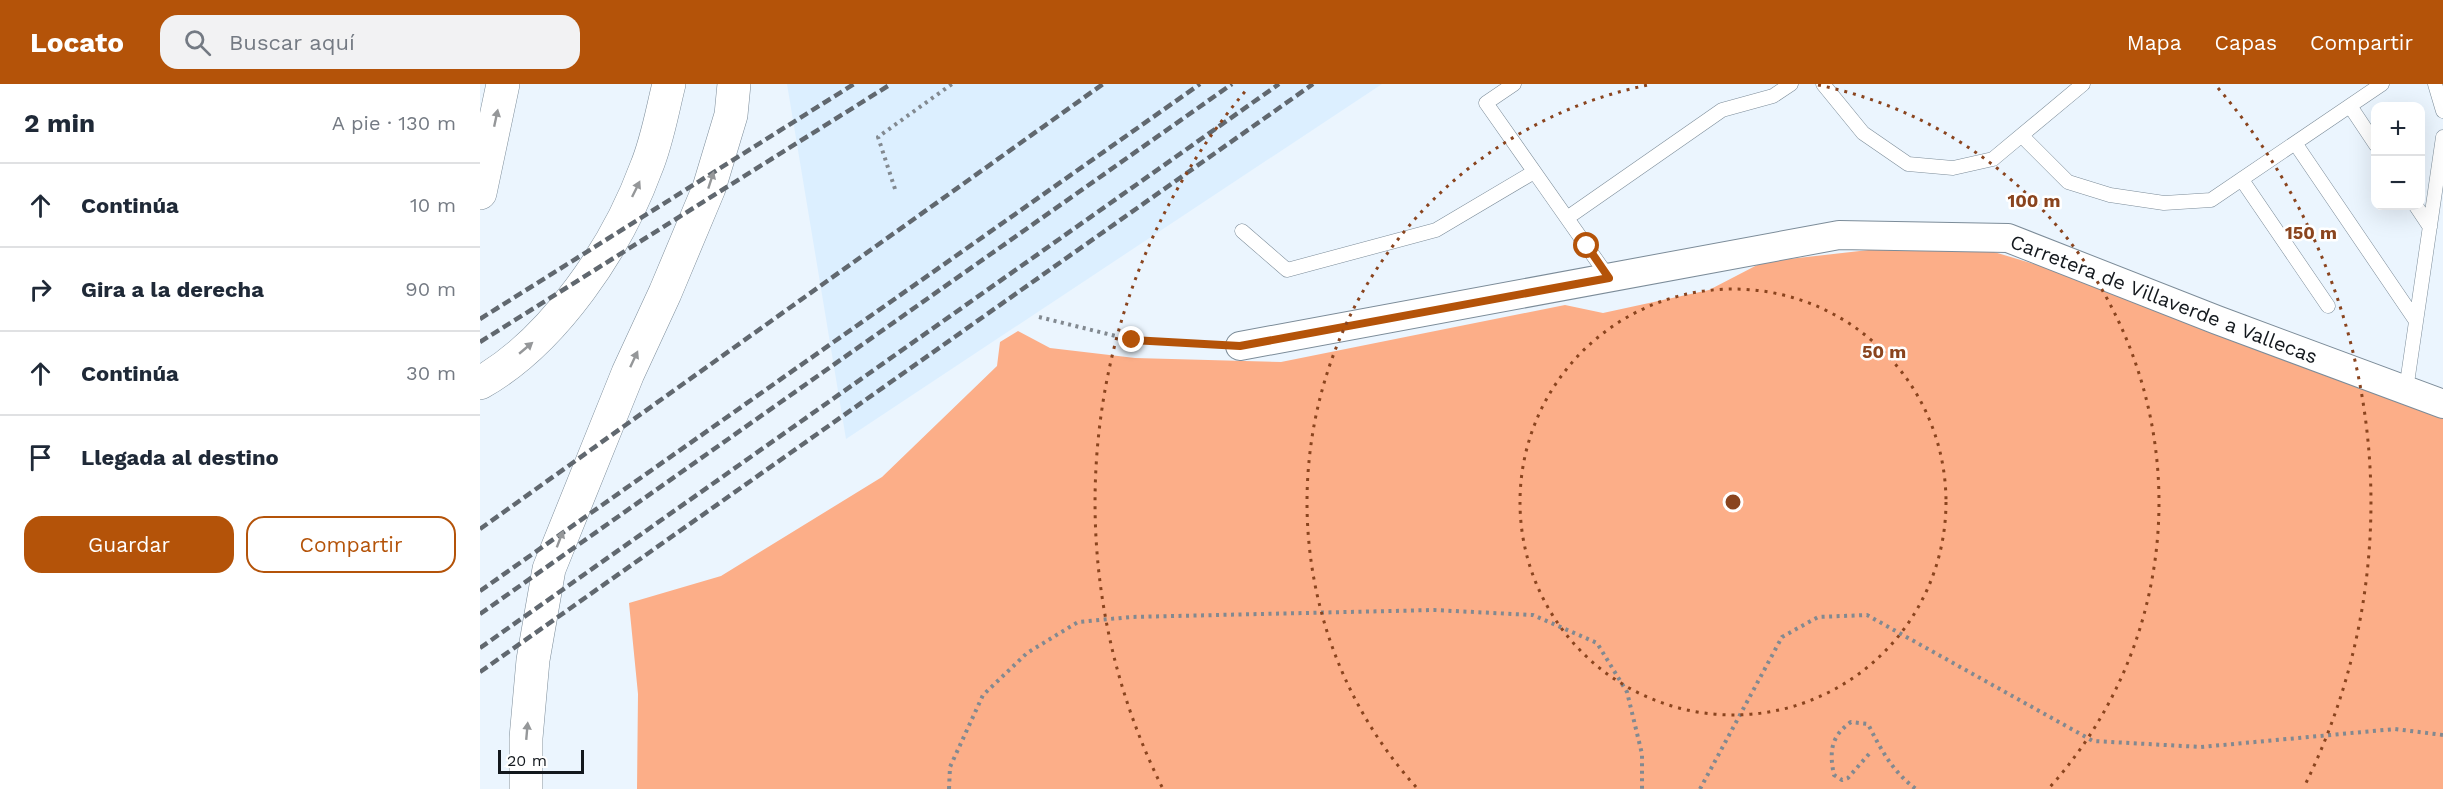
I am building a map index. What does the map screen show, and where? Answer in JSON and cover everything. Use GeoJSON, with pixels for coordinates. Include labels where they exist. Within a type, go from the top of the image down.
{"type":"FeatureCollection","features":[{"type":"Feature","properties":{"kind":"highway"},"geometry":{"type":"LineString","coordinates":[[480,193],[503,84]]}},
{"type":"Feature","properties":{"kind":"highway"},"geometry":{"type":"LineString","coordinates":[[480,383],[493,376],[547,331],[607,251],[646,168],[669,84]]}},
{"type":"Feature","properties":{"kind":"highway"},"geometry":{"type":"LineString","coordinates":[[525,789],[526,738],[533,660],[549,569],[623,384],[665,293],[709,188],[731,115],[734,84]]}},
{"type":"Feature","properties":{"kind":"street","name":"Carretera de Villaverde a Vallecas"},"geometry":{"type":"LineString","coordinates":[[1240,346],[1839,236],[2008,238],[2217,320],[2443,404]]}},
{"type":"Feature","properties":{"kind":"lane"},"geometry":{"type":"LineString","coordinates":[[1514,84],[1486,103],[1609,278]]}},
{"type":"Feature","properties":{"kind":"lane"},"geometry":{"type":"LineString","coordinates":[[1823,84],[1863,133],[1908,164],[1953,168],[1993,159],[2083,84]]}},
{"type":"Feature","properties":{"kind":"lane"},"geometry":{"type":"LineString","coordinates":[[2022,136],[2068,182],[2110,195],[2164,203],[2211,200],[2382,84]]}},
{"type":"Feature","properties":{"kind":"lane"},"geometry":{"type":"LineString","coordinates":[[2435,84],[2443,111]]}},
{"type":"Feature","properties":{"kind":"lane"},"geometry":{"type":"LineString","coordinates":[[1567,218],[1722,110],[1773,96],[1787,85]]}},
{"type":"Feature","properties":{"kind":"lane"},"geometry":{"type":"LineString","coordinates":[[2350,106],[2371,138]]}},
{"type":"Feature","properties":{"kind":"lane"},"geometry":{"type":"LineString","coordinates":[[2406,390],[2443,137]]}},
{"type":"Feature","properties":{"kind":"lane"},"geometry":{"type":"LineString","coordinates":[[2295,143],[2416,321]]}},
{"type":"Feature","properties":{"kind":"lane"},"geometry":{"type":"LineString","coordinates":[[1242,231],[1287,270],[1436,230],[1534,172]]}},
{"type":"Feature","properties":{"kind":"lane"},"geometry":{"type":"LineString","coordinates":[[2242,180],[2328,306]]}},
{"type":"Feature","properties":{"kind":"lane"},"geometry":{"type":"LineString","coordinates":[[2419,210],[2430,227]]}},
{"type":"Feature","properties":{"kind":"path"},"geometry":{"type":"LineString","coordinates":[[895,189],[878,137],[952,84]]}},
{"type":"Feature","properties":{"kind":"path"},"geometry":{"type":"LineString","coordinates":[[1039,317],[1132,340],[1240,346]]}},
{"type":"Feature","properties":{"kind":"path"},"geometry":{"type":"LineString","coordinates":[[949,789],[950,767],[983,695],[1028,653],[1078,622],[1131,617],[1434,610],[1533,615],[1597,643],[1627,692],[1642,754],[1642,789]]}},
{"type":"Feature","properties":{"kind":"path"},"geometry":{"type":"LineString","coordinates":[[1700,789],[1782,637],[1818,617],[1867,615],[2093,741],[2201,747],[2395,729],[2443,735]]}},
{"type":"Feature","properties":{"kind":"path"},"geometry":{"type":"LineString","coordinates":[[1869,754],[1848,778],[1842,780],[1834,775],[1831,753],[1834,739],[1851,722],[1868,724],[1879,747],[1898,774],[1916,789]]}},
{"type":"Feature","properties":{"kind":"shaded area"},"geometry":{"type":"Polygon","coordinates":[[[787,84],[1382,84],[846,439],[787,84]]]}},
{"type":"Feature","properties":{"kind":"shaded area"},"geometry":{"type":"Polygon","coordinates":[[[1895,247],[1994,252],[2081,278],[2443,413],[2443,789],[637,789],[638,694],[629,603],[721,576],[882,477],[997,366],[1000,342],[1018,331],[1050,348],[1135,358],[1281,362],[1565,305],[1603,313],[1709,290],[1763,262],[1895,247]]]}},
{"type":"Feature","properties":{"kind":"railway"},"geometry":{"type":"LineString","coordinates":[[480,319],[854,84]]}},
{"type":"Feature","properties":{"kind":"railway"},"geometry":{"type":"LineString","coordinates":[[480,342],[891,84]]}},
{"type":"Feature","properties":{"kind":"railway"},"geometry":{"type":"LineString","coordinates":[[480,529],[1103,84]]}},
{"type":"Feature","properties":{"kind":"railway"},"geometry":{"type":"LineString","coordinates":[[480,591],[1200,84]]}},
{"type":"Feature","properties":{"kind":"railway"},"geometry":{"type":"LineString","coordinates":[[480,614],[1232,84]]}},
{"type":"Feature","properties":{"kind":"railway"},"geometry":{"type":"LineString","coordinates":[[480,648],[1279,84]]}},
{"type":"Feature","properties":{"kind":"railway"},"geometry":{"type":"LineString","coordinates":[[480,672],[1313,84]]}},
{"type":"Feature","properties":{"kind":"route"},"geometry":{"type":"LineString","coordinates":[[1132,340],[1240,346],[1609,278],[1587,246]]}}]}
